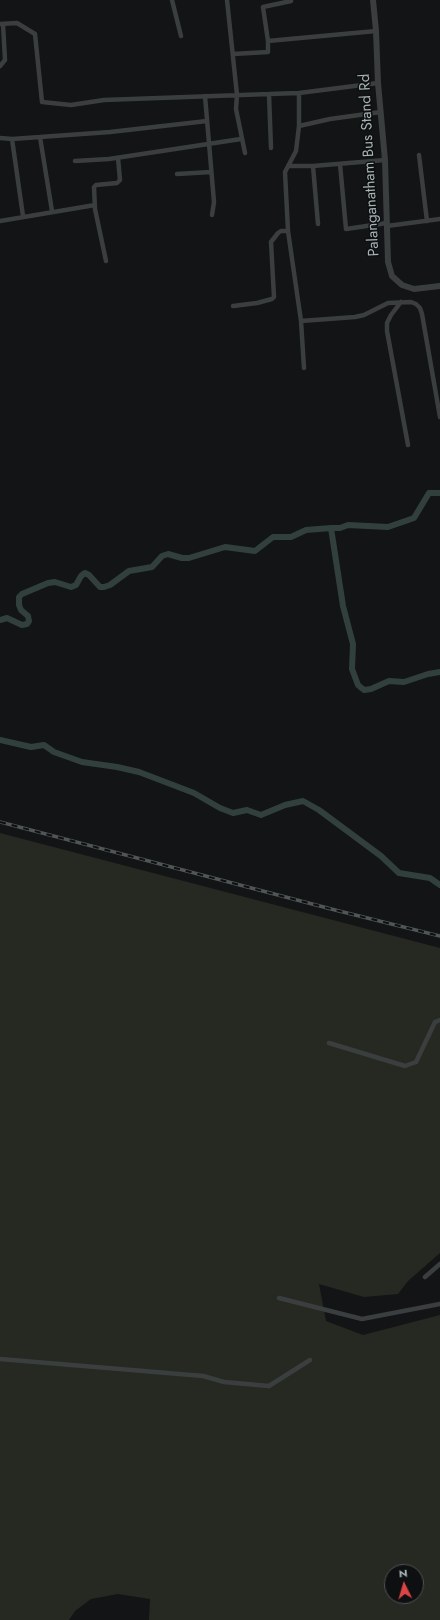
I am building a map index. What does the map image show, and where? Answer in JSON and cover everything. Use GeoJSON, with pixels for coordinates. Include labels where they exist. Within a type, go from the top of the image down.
{"type":"FeatureCollection","features":[{"type":"Feature","properties":{"kind":"street"},"geometry":{"type":"LineString","coordinates":[[172,0],[181,36]]}},
{"type":"Feature","properties":{"kind":"street"},"geometry":{"type":"LineString","coordinates":[[227,0],[237,95],[236,109],[245,153]]}},
{"type":"Feature","properties":{"kind":"street"},"geometry":{"type":"LineString","coordinates":[[232,54],[268,52],[268,41],[263,7],[291,0]]}},
{"type":"Feature","properties":{"kind":"street","name":"Palanganatham Bus Stand Rd"},"geometry":{"type":"LineString","coordinates":[[373,0],[378,83],[385,160],[388,262],[392,276],[402,285],[414,289],[440,286]]}},
{"type":"Feature","properties":{"kind":"street"},"geometry":{"type":"LineString","coordinates":[[0,66],[5,60],[2,24],[17,23],[35,34],[42,102],[71,105],[104,100],[299,93],[378,83]]}},
{"type":"Feature","properties":{"kind":"street"},"geometry":{"type":"LineString","coordinates":[[268,41],[376,31]]}},
{"type":"Feature","properties":{"kind":"street"},"geometry":{"type":"LineString","coordinates":[[299,93],[299,126],[296,151],[285,172],[288,231],[301,322],[304,368]]}},
{"type":"Feature","properties":{"kind":"street"},"geometry":{"type":"LineString","coordinates":[[269,94],[270,148]]}},
{"type":"Feature","properties":{"kind":"street"},"geometry":{"type":"LineString","coordinates":[[205,96],[214,202],[212,215]]}},
{"type":"Feature","properties":{"kind":"street"},"geometry":{"type":"LineString","coordinates":[[299,126],[330,119],[381,112]]}},
{"type":"Feature","properties":{"kind":"street"},"geometry":{"type":"LineString","coordinates":[[0,138],[12,139],[110,132],[207,121]]}},
{"type":"Feature","properties":{"kind":"street"},"geometry":{"type":"LineString","coordinates":[[40,137],[52,211]]}},
{"type":"Feature","properties":{"kind":"street"},"geometry":{"type":"LineString","coordinates":[[12,139],[23,216]]}},
{"type":"Feature","properties":{"kind":"street"},"geometry":{"type":"LineString","coordinates":[[75,161],[118,158],[241,139]]}},
{"type":"Feature","properties":{"kind":"street"},"geometry":{"type":"LineString","coordinates":[[419,155],[427,221]]}},
{"type":"Feature","properties":{"kind":"street"},"geometry":{"type":"LineString","coordinates":[[106,261],[95,205],[94,187],[96,185],[117,183],[120,180],[118,158]]}},
{"type":"Feature","properties":{"kind":"street"},"geometry":{"type":"LineString","coordinates":[[288,166],[313,166],[385,160]]}},
{"type":"Feature","properties":{"kind":"street"},"geometry":{"type":"LineString","coordinates":[[340,164],[346,229],[440,219]]}},
{"type":"Feature","properties":{"kind":"street"},"geometry":{"type":"LineString","coordinates":[[313,166],[318,224]]}},
{"type":"Feature","properties":{"kind":"street"},"geometry":{"type":"LineString","coordinates":[[177,174],[211,172]]}},
{"type":"Feature","properties":{"kind":"street"},"geometry":{"type":"LineString","coordinates":[[0,221],[52,211],[95,205]]}},
{"type":"Feature","properties":{"kind":"street"},"geometry":{"type":"LineString","coordinates":[[233,306],[264,302],[274,297],[271,242],[278,232],[288,231]]}},
{"type":"Feature","properties":{"kind":"street"},"geometry":{"type":"LineString","coordinates":[[301,322],[355,317],[369,312],[384,303],[401,302],[416,304],[420,308],[422,314],[440,417]]}},
{"type":"Feature","properties":{"kind":"street"},"geometry":{"type":"LineString","coordinates":[[401,302],[387,323],[387,331],[408,446]]}},
{"type":"Feature","properties":{"kind":"street"},"geometry":{"type":"LineString","coordinates":[[329,1043],[405,1066],[416,1062],[434,1022],[440,1020]]}},
{"type":"Feature","properties":{"kind":"street"},"geometry":{"type":"LineString","coordinates":[[425,1277],[440,1264]]}},
{"type":"Feature","properties":{"kind":"street"},"geometry":{"type":"LineString","coordinates":[[279,1298],[362,1319],[440,1304]]}},
{"type":"Feature","properties":{"kind":"street"},"geometry":{"type":"LineString","coordinates":[[0,1359],[203,1376],[224,1382],[269,1386],[310,1360]]}},
{"type":"Feature","properties":{"kind":"shaded area"},"geometry":{"type":"Polygon","coordinates":[[[0,833],[440,948],[440,1253],[408,1281],[398,1294],[364,1297],[319,1284],[326,1321],[363,1335],[440,1315],[440,1620],[149,1620],[150,1599],[118,1594],[91,1599],[75,1611],[69,1620],[0,1620],[0,833]]]}},
{"type":"Feature","properties":{"kind":"waterway"},"geometry":{"type":"LineString","coordinates":[[331,528],[340,528],[348,525],[388,527],[414,518],[429,493],[440,493]]}},
{"type":"Feature","properties":{"kind":"waterway"},"geometry":{"type":"LineString","coordinates":[[0,620],[7,618],[22,625],[27,624],[29,621],[28,616],[21,610],[19,605],[19,597],[22,594],[48,583],[55,582],[71,587],[76,585],[81,576],[85,573],[89,575],[100,587],[104,587],[110,585],[129,571],[152,567],[162,556],[168,554],[182,558],[189,558],[225,547],[255,551],[273,537],[291,537],[306,530],[331,528],[343,606],[353,644],[352,669],[358,685],[364,690],[371,689],[389,681],[404,682],[428,674],[440,672]]}},
{"type":"Feature","properties":{"kind":"waterway"},"geometry":{"type":"LineString","coordinates":[[0,740],[31,747],[44,745],[54,752],[82,762],[139,772],[194,793],[220,808],[233,813],[247,810],[261,815],[285,805],[303,801],[319,810],[381,856],[399,873],[430,878],[440,885]]}},
{"type":"Feature","properties":{"kind":"railway"},"geometry":{"type":"LineString","coordinates":[[0,822],[440,936]]}}]}
